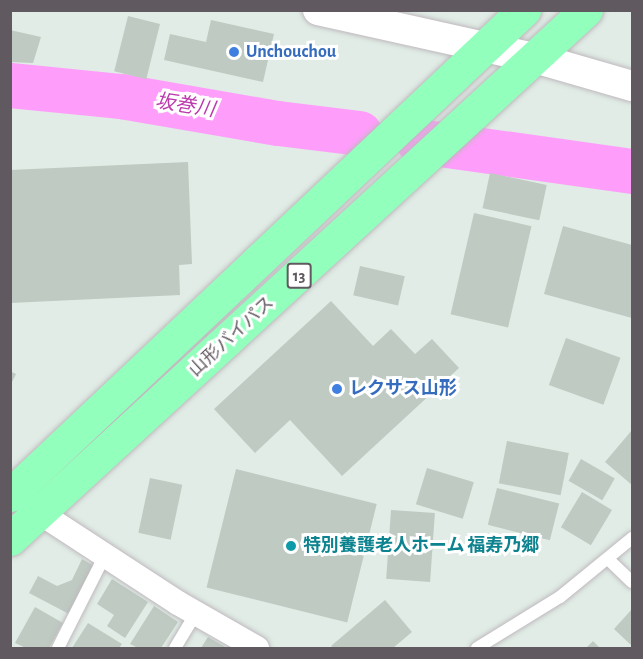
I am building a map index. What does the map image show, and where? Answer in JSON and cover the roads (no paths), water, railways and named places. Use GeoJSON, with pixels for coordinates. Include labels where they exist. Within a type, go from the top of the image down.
{"type":"FeatureCollection","features":[{"type":"Feature","properties":{"kind":"highway","name":"山形バイパス"},"geometry":{"type":"LineString","coordinates":[[10,495],[524,10]]}},
{"type":"Feature","properties":{"kind":"highway","name":"山形バイパス"},"geometry":{"type":"LineString","coordinates":[[10,539],[586,10]]}},
{"type":"Feature","properties":{"kind":"street"},"geometry":{"type":"LineString","coordinates":[[318,10],[535,58],[633,86]]}},
{"type":"Feature","properties":{"kind":"street"},"geometry":{"type":"LineString","coordinates":[[40,513],[196,614],[257,648]]}},
{"type":"Feature","properties":{"kind":"lane"},"geometry":{"type":"LineString","coordinates":[[477,648],[560,597],[633,538]]}},
{"type":"Feature","properties":{"kind":"lane"},"geometry":{"type":"LineString","coordinates":[[58,648],[105,555]]}},
{"type":"Feature","properties":{"kind":"lane"},"geometry":{"type":"LineString","coordinates":[[608,559],[633,582]]}},
{"type":"Feature","properties":{"kind":"lane"},"geometry":{"type":"LineString","coordinates":[[176,648],[196,614]]}},
{"type":"Feature","properties":{"kind":"waterway","name":"坂巻川"},"geometry":{"type":"LineString","coordinates":[[10,85],[121,96],[278,123],[359,133]]}},
{"type":"Feature","properties":{"kind":"waterway","name":"坂巻川"},"geometry":{"type":"LineString","coordinates":[[418,141],[632,171]]}},
{"type":"Feature","properties":{"kind":"place","name":"Unchouchou"},"geometry":{"type":"Point","coordinates":[234,52]}},
{"type":"Feature","properties":{"kind":"place","name":"レクサス山形"},"geometry":{"type":"Point","coordinates":[337,389]}},
{"type":"Feature","properties":{"kind":"place","name":"特別養護老人ホーム 福寿乃郷"},"geometry":{"type":"Point","coordinates":[291,546]}}]}
